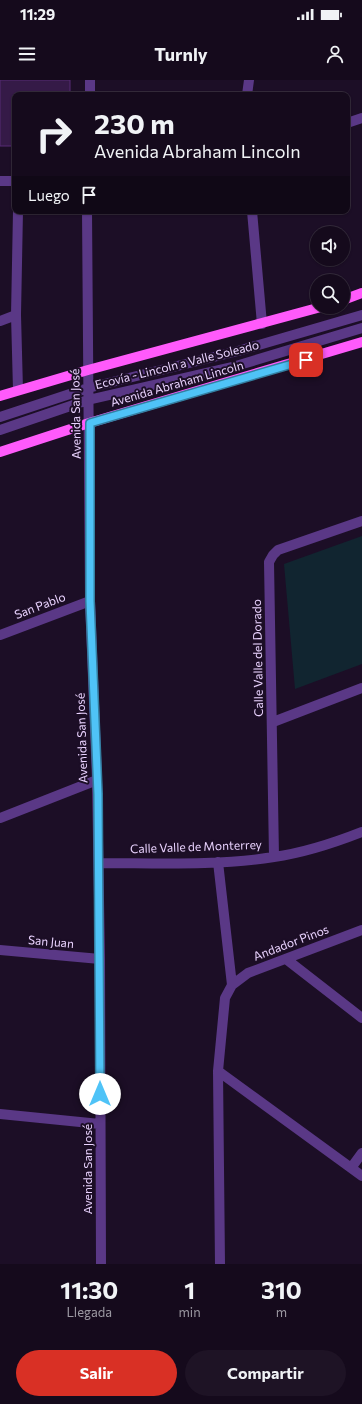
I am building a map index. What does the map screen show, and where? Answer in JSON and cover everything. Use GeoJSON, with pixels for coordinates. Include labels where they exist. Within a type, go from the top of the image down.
{"type":"FeatureCollection","features":[{"type":"Feature","properties":{"kind":"main road"},"geometry":{"type":"LineString","coordinates":[[350,297],[362,293]]}},
{"type":"Feature","properties":{"kind":"main road"},"geometry":{"type":"LineString","coordinates":[[0,396],[88,370],[310,310]]}},
{"type":"Feature","properties":{"kind":"main road","name":"Avenida Abraham Lincoln"},"geometry":{"type":"LineString","coordinates":[[0,452],[90,423],[362,342]]}},
{"type":"Feature","properties":{"kind":"street"},"geometry":{"type":"LineString","coordinates":[[90,80],[90,92]]}},
{"type":"Feature","properties":{"kind":"street"},"geometry":{"type":"LineString","coordinates":[[248,92],[250,80]]}},
{"type":"Feature","properties":{"kind":"street"},"geometry":{"type":"LineString","coordinates":[[350,122],[362,118]]}},
{"type":"Feature","properties":{"kind":"street"},"geometry":{"type":"LineString","coordinates":[[0,182],[12,181]]}},
{"type":"Feature","properties":{"kind":"street"},"geometry":{"type":"LineString","coordinates":[[18,214],[16,315],[18,390]]}},
{"type":"Feature","properties":{"kind":"street","name":"Avenida San José"},"geometry":{"type":"LineString","coordinates":[[87,214],[88,400],[90,423],[90,601],[99,863],[102,1264]]}},
{"type":"Feature","properties":{"kind":"street"},"geometry":{"type":"LineString","coordinates":[[252,214],[262,324]]}},
{"type":"Feature","properties":{"kind":"street"},"geometry":{"type":"LineString","coordinates":[[0,321],[16,315]]}},
{"type":"Feature","properties":{"kind":"street"},"geometry":{"type":"LineString","coordinates":[[0,417],[88,388],[238,350],[362,315]]}},
{"type":"Feature","properties":{"kind":"street","name":"Ecovía - Lincoln a Valle Soleado"},"geometry":{"type":"LineString","coordinates":[[0,430],[88,400],[236,366],[362,328]]}},
{"type":"Feature","properties":{"kind":"street","name":"Calle Valle del Dorado"},"geometry":{"type":"LineString","coordinates":[[274,857],[270,559],[278,550],[362,521]]}},
{"type":"Feature","properties":{"kind":"street","name":"San Pablo"},"geometry":{"type":"LineString","coordinates":[[0,635],[90,601]]}},
{"type":"Feature","properties":{"kind":"street"},"geometry":{"type":"LineString","coordinates":[[273,722],[362,688]]}},
{"type":"Feature","properties":{"kind":"street"},"geometry":{"type":"LineString","coordinates":[[0,818],[97,780]]}},
{"type":"Feature","properties":{"kind":"street","name":"Calle Valle de Monterrey"},"geometry":{"type":"LineString","coordinates":[[99,863],[218,862],[274,857],[331,843],[362,832]]}},
{"type":"Feature","properties":{"kind":"street"},"geometry":{"type":"LineString","coordinates":[[218,862],[232,985],[225,998],[218,1072],[220,1264]]}},
{"type":"Feature","properties":{"kind":"street","name":"Andador Pinos"},"geometry":{"type":"LineString","coordinates":[[232,985],[248,973],[362,930]]}},
{"type":"Feature","properties":{"kind":"street","name":"San Juan"},"geometry":{"type":"LineString","coordinates":[[0,950],[100,959]]}},
{"type":"Feature","properties":{"kind":"street"},"geometry":{"type":"LineString","coordinates":[[286,959],[362,1018]]}},
{"type":"Feature","properties":{"kind":"street"},"geometry":{"type":"LineString","coordinates":[[218,1072],[362,1176]]}},
{"type":"Feature","properties":{"kind":"street"},"geometry":{"type":"LineString","coordinates":[[0,1114],[100,1124]]}},
{"type":"Feature","properties":{"kind":"street"},"geometry":{"type":"LineString","coordinates":[[350,1168],[362,1153]]}},
{"type":"Feature","properties":{"kind":"shaded area"},"geometry":{"type":"Polygon","coordinates":[[[362,536],[362,664],[295,689],[284,564],[362,536]]]}},
{"type":"Feature","properties":{"kind":"building"},"geometry":{"type":"Polygon","coordinates":[[[0,80],[70,80],[70,92],[12,92],[12,146],[0,146],[0,80]]]}},
{"type":"Feature","properties":{"kind":"route"},"geometry":{"type":"LineString","coordinates":[[100,1094],[98,794],[90,601],[90,423],[306,360]]}}]}
